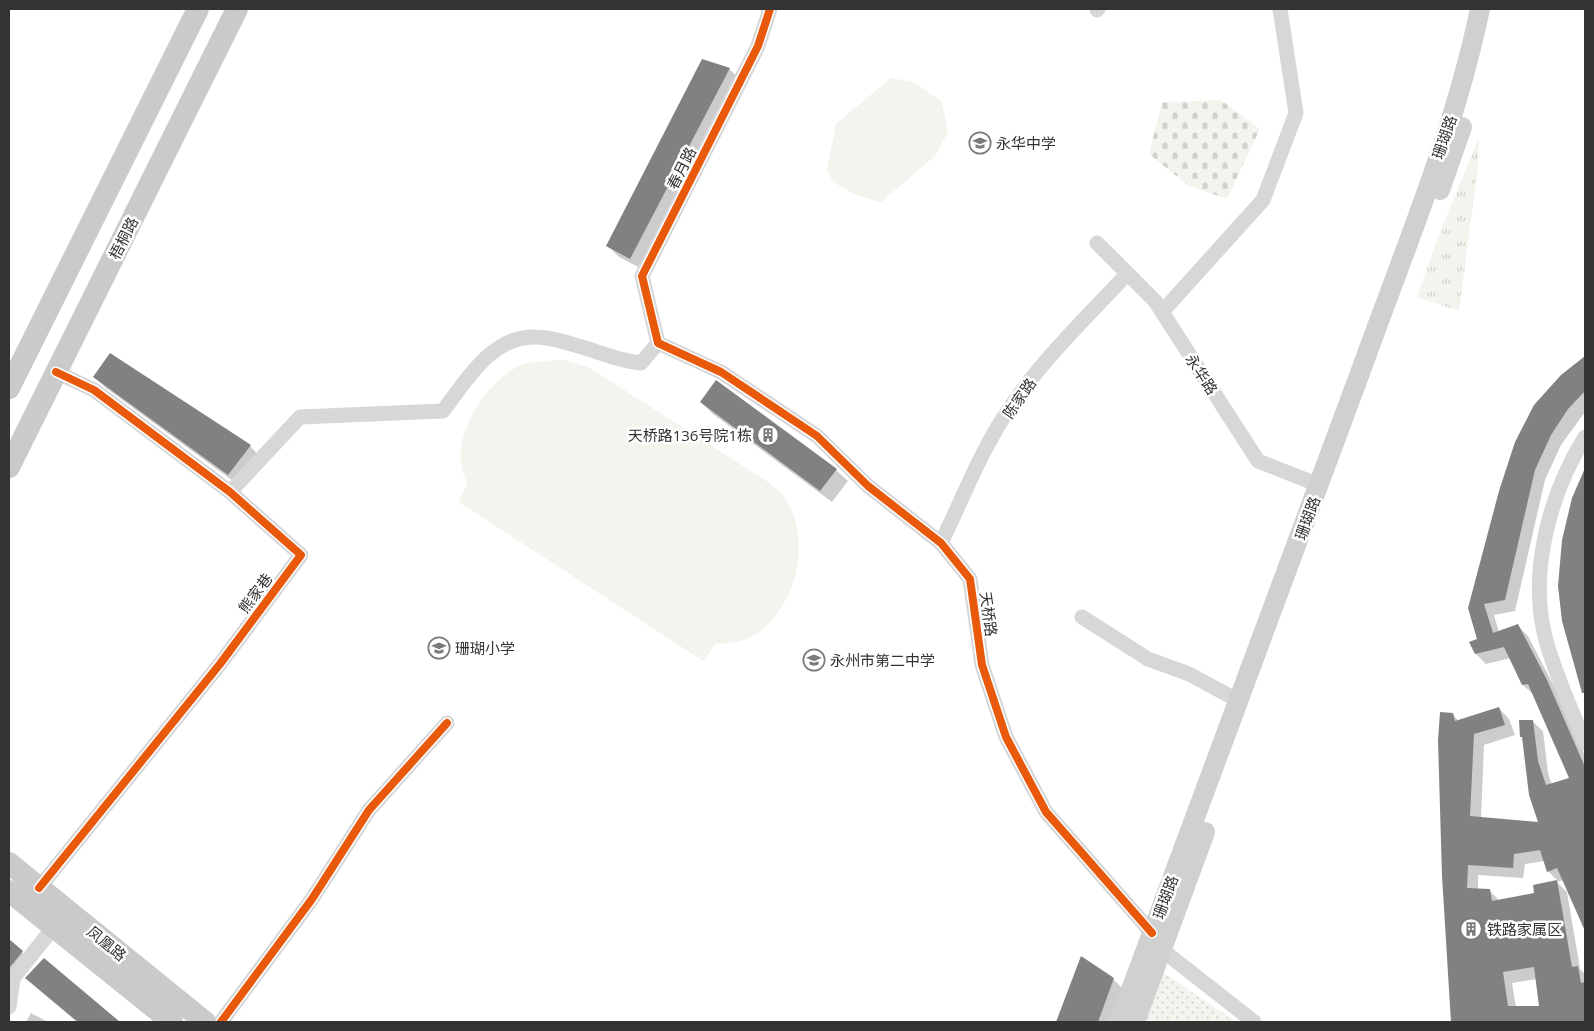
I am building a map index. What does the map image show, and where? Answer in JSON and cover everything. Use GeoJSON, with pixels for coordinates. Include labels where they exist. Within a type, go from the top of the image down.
{"type":"FeatureCollection","features":[{"type":"Feature","properties":{"kind":"main road"},"geometry":{"type":"LineString","coordinates":[[9,388],[198,9]]}},
{"type":"Feature","properties":{"kind":"main road","name":"梧桐路"},"geometry":{"type":"LineString","coordinates":[[9,466],[237,9]]}},
{"type":"Feature","properties":{"kind":"main road","name":"珊瑚路"},"geometry":{"type":"LineString","coordinates":[[1135,1022],[1157,941],[1239,701],[1454,110],[1472,48],[1480,9]]}},
{"type":"Feature","properties":{"kind":"main road","name":"珊瑚路"},"geometry":{"type":"LineString","coordinates":[[1119,1022],[1157,941],[1453,156],[1480,66],[1493,9]]}},
{"type":"Feature","properties":{"kind":"main road","name":"凤凰路"},"geometry":{"type":"LineString","coordinates":[[9,863],[205,1022]]}},
{"type":"Feature","properties":{"kind":"main road","name":"凤凰路"},"geometry":{"type":"LineString","coordinates":[[9,891],[172,1022]]}},
{"type":"Feature","properties":{"kind":"street","name":"春月路"},"geometry":{"type":"LineString","coordinates":[[658,343],[642,276],[758,46],[770,9]]}},
{"type":"Feature","properties":{"kind":"street"},"geometry":{"type":"LineString","coordinates":[[1162,312],[1263,200],[1296,113],[1280,9]]}},
{"type":"Feature","properties":{"kind":"street","name":"永华路"},"geometry":{"type":"LineString","coordinates":[[1097,243],[1155,301],[1258,461],[1319,485]]}},
{"type":"Feature","properties":{"kind":"street","name":"陈家路"},"geometry":{"type":"LineString","coordinates":[[942,543],[982,459],[1008,410],[1039,370],[1127,274]]}},
{"type":"Feature","properties":{"kind":"street"},"geometry":{"type":"LineString","coordinates":[[230,492],[300,416],[444,411],[478,366],[495,350],[514,341],[535,337],[553,340],[624,362],[641,363],[658,343]]}},
{"type":"Feature","properties":{"kind":"street","name":"天桥路"},"geometry":{"type":"LineString","coordinates":[[658,343],[721,372],[817,436],[868,486],[942,543],[970,579],[982,665],[1006,737],[1046,812],[1157,941],[1254,1022]]}},
{"type":"Feature","properties":{"kind":"street","name":"熊家巷"},"geometry":{"type":"LineString","coordinates":[[39,888],[220,664],[301,555],[230,492],[94,390],[56,372]]}},
{"type":"Feature","properties":{"kind":"street"},"geometry":{"type":"LineString","coordinates":[[1585,437],[1572,457],[1555,501],[1543,546],[1540,594],[1547,642],[1585,743]]}},
{"type":"Feature","properties":{"kind":"street"},"geometry":{"type":"LineString","coordinates":[[1082,618],[1148,658],[1189,674],[1239,701]]}},
{"type":"Feature","properties":{"kind":"street"},"geometry":{"type":"LineString","coordinates":[[221,1022],[312,899],[369,810],[447,723]]}},
{"type":"Feature","properties":{"kind":"street"},"geometry":{"type":"LineString","coordinates":[[9,1007],[11,982],[54,927]]}},
{"type":"Feature","properties":{"kind":"green space"},"geometry":{"type":"Polygon","coordinates":[[[891,78],[914,82],[942,102],[948,132],[935,156],[881,202],[858,196],[833,182],[827,169],[836,124],[891,78]]]}},
{"type":"Feature","properties":{"kind":"green space"},"geometry":{"type":"Polygon","coordinates":[[[1221,100],[1260,129],[1227,199],[1189,186],[1149,154],[1162,102],[1221,100]]]}},
{"type":"Feature","properties":{"kind":"green space"},"geometry":{"type":"Polygon","coordinates":[[[1479,137],[1478,166],[1459,311],[1417,297],[1438,237],[1479,137]]]}},
{"type":"Feature","properties":{"kind":"green space"},"geometry":{"type":"Polygon","coordinates":[[[564,360],[590,368],[768,482],[783,495],[792,512],[797,530],[799,550],[796,570],[791,589],[782,607],[770,623],[755,635],[741,641],[715,644],[703,661],[459,502],[467,485],[461,463],[464,435],[469,421],[486,394],[507,373],[519,366],[535,362],[564,360]]]}},
{"type":"Feature","properties":{"kind":"green space"},"geometry":{"type":"Polygon","coordinates":[[[1161,971],[1236,1022],[1143,1022],[1161,971]]]}},
{"type":"Feature","properties":{"kind":"building"},"geometry":{"type":"Polygon","coordinates":[[[702,59],[730,68],[630,259],[606,246],[702,59]]]}},
{"type":"Feature","properties":{"kind":"building"},"geometry":{"type":"Polygon","coordinates":[[[110,353],[251,445],[228,475],[93,377],[110,353]]]}},
{"type":"Feature","properties":{"kind":"building"},"geometry":{"type":"Polygon","coordinates":[[[1585,356],[1585,391],[1568,409],[1551,435],[1535,470],[1505,600],[1484,604],[1493,633],[1518,624],[1547,680],[1585,767],[1585,931],[1557,868],[1547,872],[1540,850],[1514,854],[1513,868],[1468,865],[1467,888],[1490,889],[1492,901],[1534,893],[1533,885],[1557,880],[1572,967],[1578,966],[1581,983],[1585,982],[1585,1022],[1451,1022],[1442,876],[1438,740],[1440,712],[1453,713],[1455,721],[1499,707],[1505,725],[1474,734],[1470,816],[1538,822],[1529,795],[1519,720],[1533,720],[1538,761],[1546,785],[1569,778],[1528,684],[1522,685],[1504,647],[1475,654],[1469,642],[1477,639],[1468,608],[1499,491],[1515,442],[1534,405],[1561,375],[1585,356]],[[1534,967],[1503,972],[1508,1006],[1539,1006],[1534,967]]]}},
{"type":"Feature","properties":{"kind":"building","name":"天桥路136号院1栋"},"geometry":{"type":"Polygon","coordinates":[[[716,380],[837,469],[820,491],[700,402],[716,380]]]}},
{"type":"Feature","properties":{"kind":"building"},"geometry":{"type":"Polygon","coordinates":[[[1585,468],[1585,693],[1582,693],[1562,621],[1558,586],[1562,540],[1572,498],[1585,468]]]}},
{"type":"Feature","properties":{"kind":"building"},"geometry":{"type":"Polygon","coordinates":[[[9,939],[23,951],[11,966],[9,965],[9,939]]]}},
{"type":"Feature","properties":{"kind":"building"},"geometry":{"type":"Polygon","coordinates":[[[1081,956],[1114,978],[1098,1022],[1056,1022],[1081,956]]]}},
{"type":"Feature","properties":{"kind":"building"},"geometry":{"type":"Polygon","coordinates":[[[44,958],[120,1022],[78,1022],[25,978],[44,958]]]}},
{"type":"Feature","properties":{"kind":"cycle path"},"geometry":{"type":"LineString","coordinates":[[770,9],[758,46],[642,276],[658,343],[721,372],[817,436],[868,486],[941,543],[970,579],[982,665],[1006,737],[1046,812],[1152,933]]}},
{"type":"Feature","properties":{"kind":"cycle path"},"geometry":{"type":"LineString","coordinates":[[39,888],[220,664],[301,555],[230,492],[94,390],[56,372]]}},
{"type":"Feature","properties":{"kind":"cycle path"},"geometry":{"type":"LineString","coordinates":[[221,1022],[312,899],[369,810],[447,723]]}},
{"type":"Feature","properties":{"kind":"place","name":"永华中学"},"geometry":{"type":"Point","coordinates":[980,143]}},
{"type":"Feature","properties":{"kind":"place","name":"天桥路136号院1栋"},"geometry":{"type":"Point","coordinates":[768,435]}},
{"type":"Feature","properties":{"kind":"place","name":"珊瑚小学"},"geometry":{"type":"Point","coordinates":[439,648]}},
{"type":"Feature","properties":{"kind":"place","name":"永州市第二中学"},"geometry":{"type":"Point","coordinates":[814,660]}},
{"type":"Feature","properties":{"kind":"place","name":"铁路家属区"},"geometry":{"type":"Point","coordinates":[1471,929]}}]}
